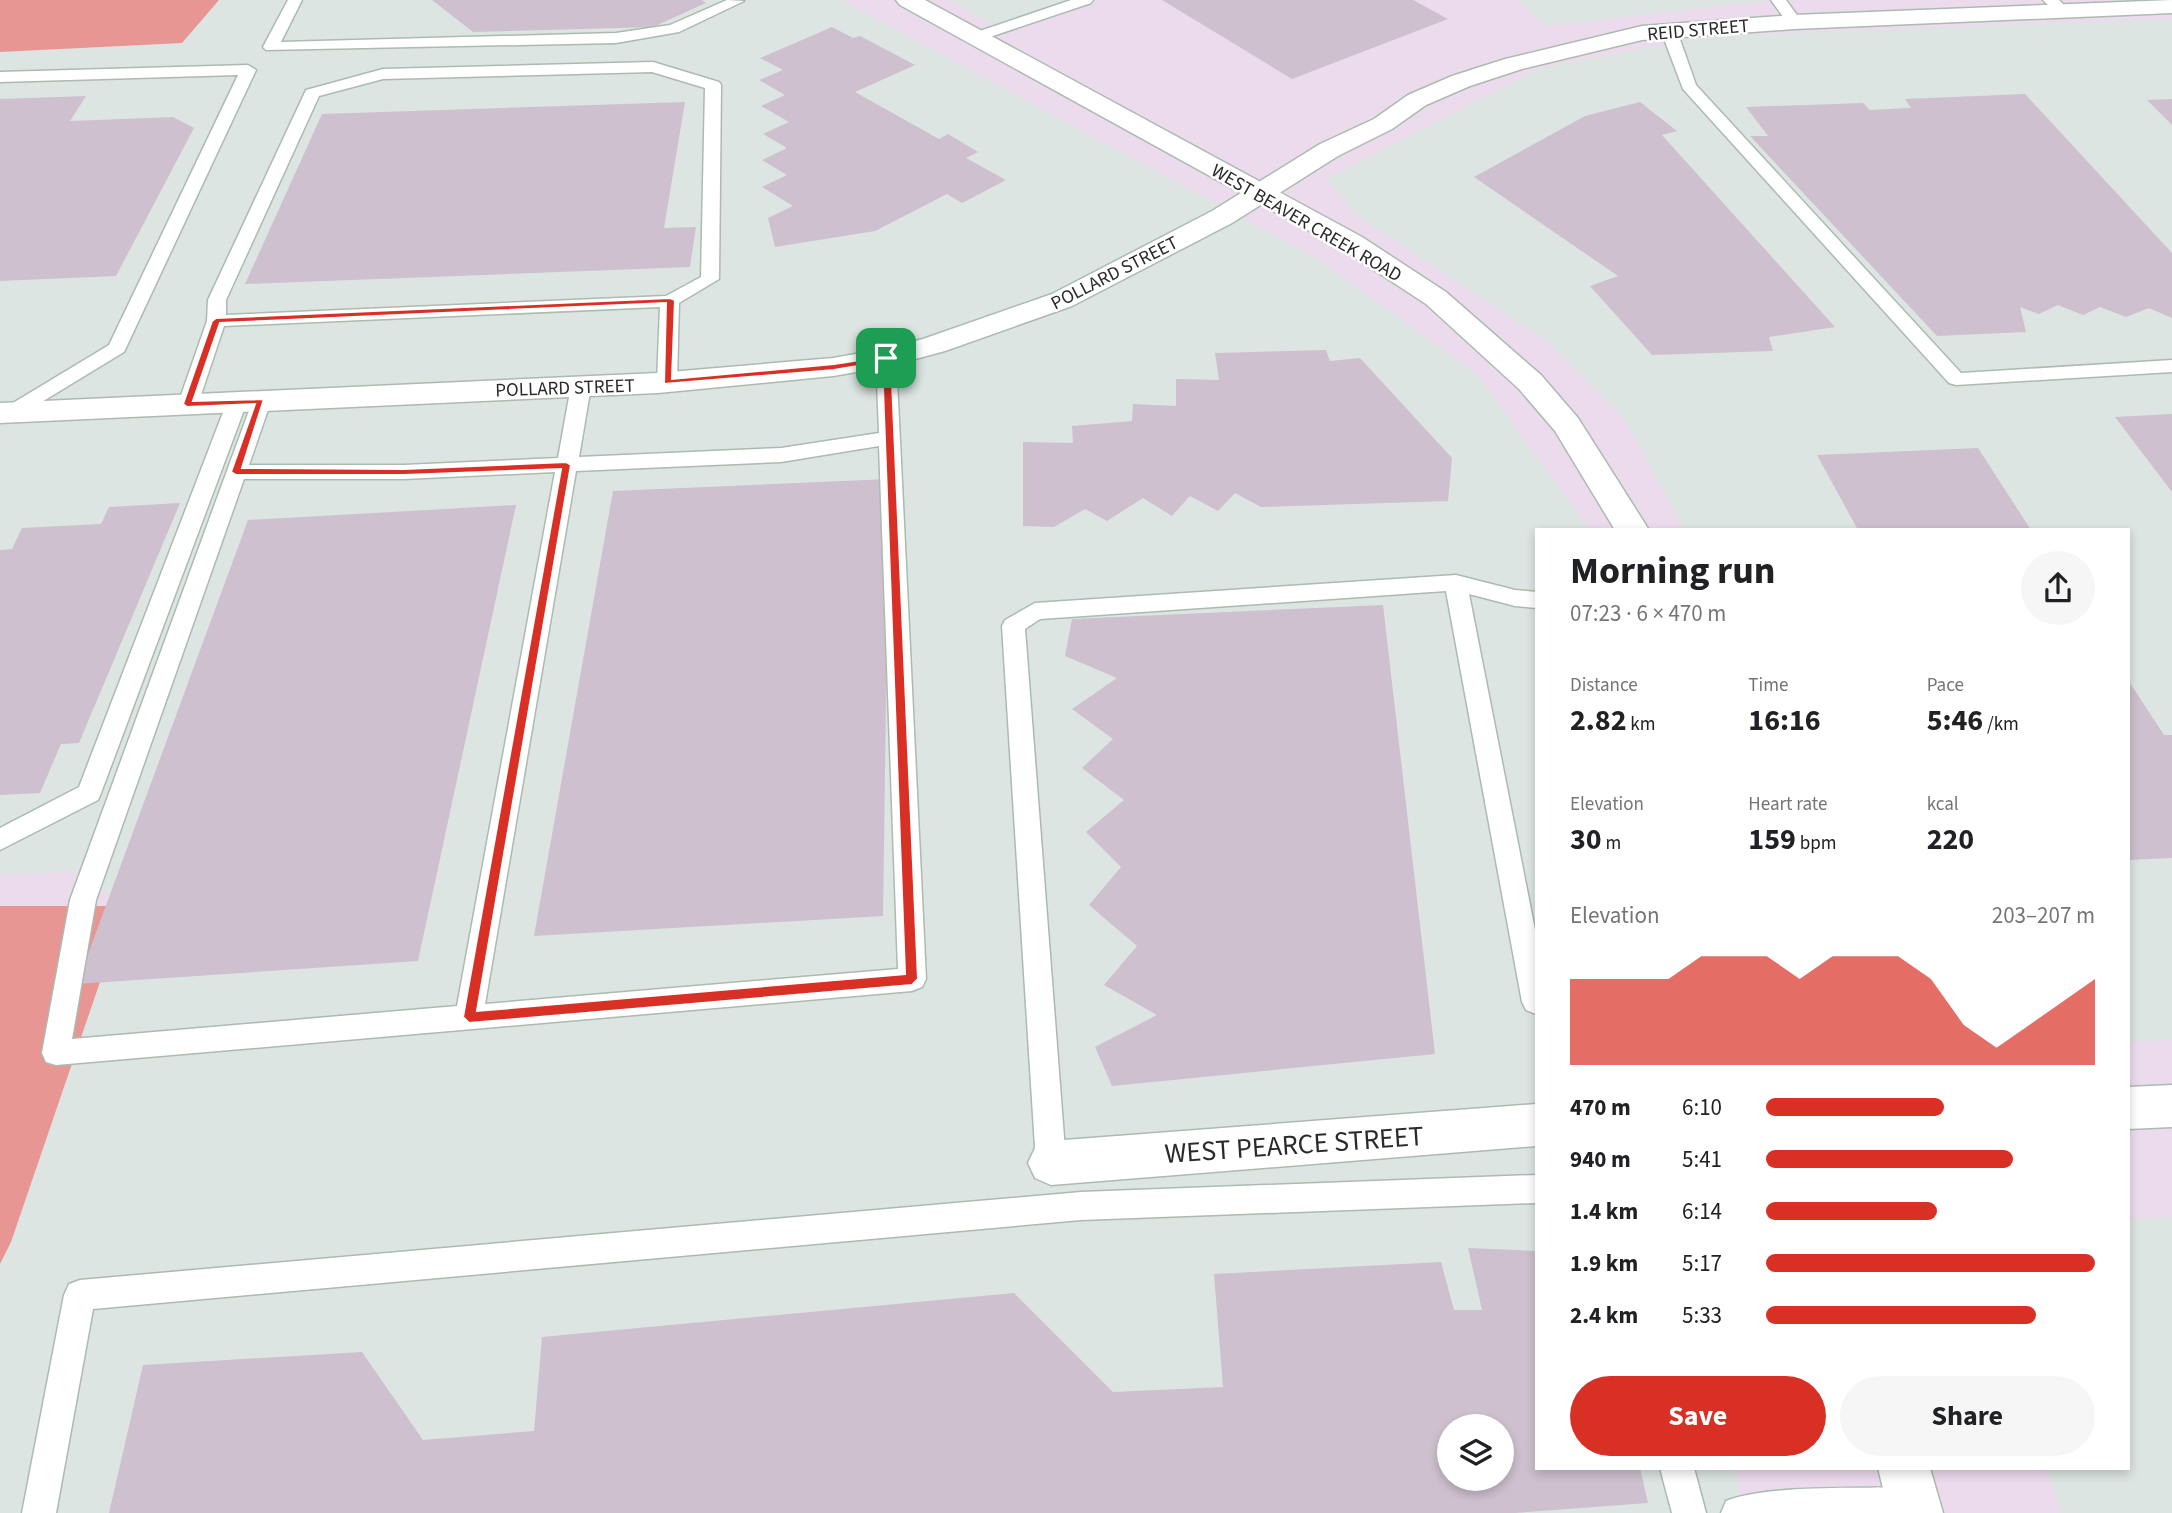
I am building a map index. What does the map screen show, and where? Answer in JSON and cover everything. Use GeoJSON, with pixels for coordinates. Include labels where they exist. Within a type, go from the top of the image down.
{"type":"FeatureCollection","features":[{"type":"Feature","properties":{"kind":"street","name":"WEST BEAVER CREEK ROAD"},"geometry":{"type":"LineString","coordinates":[[908,0],[1352,243],[1436,298],[1530,382],[1567,425],[1631,528]]}},
{"type":"Feature","properties":{"kind":"street","name":"REID STREET"},"geometry":{"type":"LineString","coordinates":[[1261,194],[1329,150],[1383,124],[1417,100],[1461,81],[1582,46],[1642,33],[2056,5],[2172,6]]}},
{"type":"Feature","properties":{"kind":"street","name":"POLLARD STREET"},"geometry":{"type":"LineString","coordinates":[[5,413],[667,382],[834,367],[886,358],[934,345],[1062,300],[1261,194]]}},
{"type":"Feature","properties":{"kind":"street"},"geometry":{"type":"LineString","coordinates":[[2130,1108],[2172,1106]]}},
{"type":"Feature","properties":{"kind":"street","name":"WEST PEARCE STREET"},"geometry":{"type":"LineString","coordinates":[[1051,1163],[1535,1125]]}},
{"type":"Feature","properties":{"kind":"lane"},"geometry":{"type":"LineString","coordinates":[[295,0],[271,47],[616,38],[674,29],[737,0]]}},
{"type":"Feature","properties":{"kind":"lane"},"geometry":{"type":"LineString","coordinates":[[976,37],[1086,0]]}},
{"type":"Feature","properties":{"kind":"lane"},"geometry":{"type":"LineString","coordinates":[[1777,0],[1794,22]]}},
{"type":"Feature","properties":{"kind":"lane"},"geometry":{"type":"LineString","coordinates":[[1669,31],[1689,86],[1956,379],[2172,366]]}},
{"type":"Feature","properties":{"kind":"lane"},"geometry":{"type":"LineString","coordinates":[[187,404],[216,321],[217,300],[312,93],[383,74],[653,67],[713,85],[710,279],[670,300],[216,321]]}},
{"type":"Feature","properties":{"kind":"lane"},"geometry":{"type":"LineString","coordinates":[[0,77],[248,70],[117,348],[5,413]]}},
{"type":"Feature","properties":{"kind":"lane"},"geometry":{"type":"LineString","coordinates":[[667,382],[670,300]]}},
{"type":"Feature","properties":{"kind":"lane"},"geometry":{"type":"LineString","coordinates":[[249,401],[236,472],[83,900],[55,1053],[912,979],[886,358]]}},
{"type":"Feature","properties":{"kind":"lane"},"geometry":{"type":"LineString","coordinates":[[469,1017],[581,386]]}},
{"type":"Feature","properties":{"kind":"lane"},"geometry":{"type":"LineString","coordinates":[[0,840],[89,793],[249,401]]}},
{"type":"Feature","properties":{"kind":"lane"},"geometry":{"type":"LineString","coordinates":[[236,472],[404,472],[780,455],[889,438]]}},
{"type":"Feature","properties":{"kind":"lane"},"geometry":{"type":"LineString","coordinates":[[1456,583],[1535,997]]}},
{"type":"Feature","properties":{"kind":"lane"},"geometry":{"type":"LineString","coordinates":[[1051,1163],[1013,626],[1035,611],[1456,583],[1515,598],[1535,600]]}},
{"type":"Feature","properties":{"kind":"lane"},"geometry":{"type":"LineString","coordinates":[[39,1513],[80,1296],[1081,1206],[1535,1189]]}},
{"type":"Feature","properties":{"kind":"lane"},"geometry":{"type":"LineString","coordinates":[[1678,1470],[1689,1513]]}},
{"type":"Feature","properties":{"kind":"lane"},"geometry":{"type":"LineString","coordinates":[[1738,1513],[1911,1495]]}},
{"type":"Feature","properties":{"kind":"shaded area"},"geometry":{"type":"Polygon","coordinates":[[[0,0],[219,0],[182,43],[0,52],[0,0]]]}},
{"type":"Feature","properties":{"kind":"shaded area"},"geometry":{"type":"Polygon","coordinates":[[[219,0],[842,0],[1316,258],[1477,374],[1589,528],[1535,528],[1535,1470],[1735,1470],[1743,1513],[0,1513],[0,1264],[11,1242],[126,906],[74,871],[0,875],[0,52],[181,43],[219,0]]]}},
{"type":"Feature","properties":{"kind":"shaded area"},"geometry":{"type":"Polygon","coordinates":[[[949,0],[1096,0],[1004,32],[949,0]]]}},
{"type":"Feature","properties":{"kind":"shaded area"},"geometry":{"type":"Polygon","coordinates":[[[1517,0],[1773,0],[1546,26],[1517,0]]]}},
{"type":"Feature","properties":{"kind":"shaded area"},"geometry":{"type":"Polygon","coordinates":[[[2172,19],[2172,1040],[2130,1042],[2130,528],[1683,528],[1626,421],[1547,342],[1356,215],[1326,179],[1540,68],[1708,36],[2172,19]]]}},
{"type":"Feature","properties":{"kind":"shaded area"},"geometry":{"type":"Polygon","coordinates":[[[0,906],[126,906],[11,1242],[0,1264],[0,906]]]}},
{"type":"Feature","properties":{"kind":"shaded area"},"geometry":{"type":"Polygon","coordinates":[[[2172,1217],[2172,1513],[2061,1513],[2047,1470],[2130,1470],[2130,1219],[2172,1217]]]}},
{"type":"Feature","properties":{"kind":"building"},"geometry":{"type":"Polygon","coordinates":[[[432,0],[702,0],[706,3],[653,27],[473,32],[432,0]]]}},
{"type":"Feature","properties":{"kind":"building"},"geometry":{"type":"Polygon","coordinates":[[[1162,0],[1413,0],[1448,19],[1292,79],[1162,0]]]}},
{"type":"Feature","properties":{"kind":"building"},"geometry":{"type":"Polygon","coordinates":[[[832,27],[853,38],[860,36],[915,65],[855,92],[939,139],[948,134],[978,152],[966,158],[1006,180],[962,203],[947,194],[875,231],[775,247],[768,218],[793,206],[762,187],[787,175],[762,160],[787,148],[763,134],[789,122],[761,106],[785,95],[759,80],[783,70],[760,58],[832,27]]]}},
{"type":"Feature","properties":{"kind":"building"},"geometry":{"type":"Polygon","coordinates":[[[2025,94],[2172,253],[2172,318],[2149,308],[2126,317],[2100,307],[2083,315],[2058,305],[2039,314],[2020,307],[2026,332],[1937,336],[1750,136],[1768,136],[1746,107],[1863,103],[1870,110],[1911,108],[1905,99],[2025,94]]]}},
{"type":"Feature","properties":{"kind":"building"},"geometry":{"type":"Polygon","coordinates":[[[86,96],[70,121],[173,117],[194,128],[116,276],[0,281],[0,99],[86,96]]]}},
{"type":"Feature","properties":{"kind":"building"},"geometry":{"type":"Polygon","coordinates":[[[2172,99],[2172,125],[2147,100],[2172,99]]]}},
{"type":"Feature","properties":{"kind":"building"},"geometry":{"type":"Polygon","coordinates":[[[685,102],[664,228],[696,227],[690,267],[245,284],[322,114],[685,102]]]}},
{"type":"Feature","properties":{"kind":"building"},"geometry":{"type":"Polygon","coordinates":[[[1640,102],[1677,131],[1662,135],[1835,327],[1769,337],[1773,351],[1652,355],[1590,286],[1618,276],[1474,177],[1585,116],[1640,102]]]}},
{"type":"Feature","properties":{"kind":"building"},"geometry":{"type":"Polygon","coordinates":[[[1326,350],[1330,361],[1360,358],[1452,458],[1448,501],[1261,507],[1235,493],[1218,511],[1190,496],[1172,516],[1143,498],[1107,521],[1085,509],[1054,527],[1023,526],[1023,442],[1073,443],[1072,426],[1132,421],[1133,404],[1176,406],[1176,379],[1219,380],[1215,353],[1326,350]]]}},
{"type":"Feature","properties":{"kind":"building"},"geometry":{"type":"Polygon","coordinates":[[[2172,414],[2172,492],[2115,417],[2172,414]]]}},
{"type":"Feature","properties":{"kind":"building"},"geometry":{"type":"Polygon","coordinates":[[[1978,448],[2030,528],[1857,528],[1817,455],[1978,448]]]}},
{"type":"Feature","properties":{"kind":"building"},"geometry":{"type":"Polygon","coordinates":[[[889,479],[883,916],[534,936],[613,491],[889,479]]]}},
{"type":"Feature","properties":{"kind":"building"},"geometry":{"type":"Polygon","coordinates":[[[180,503],[79,743],[61,744],[40,793],[0,795],[0,550],[12,549],[22,528],[101,524],[109,507],[180,503]]]}},
{"type":"Feature","properties":{"kind":"building"},"geometry":{"type":"Polygon","coordinates":[[[516,505],[418,961],[77,984],[248,520],[516,505]]]}},
{"type":"Feature","properties":{"kind":"building"},"geometry":{"type":"Polygon","coordinates":[[[1383,605],[1435,1054],[1112,1086],[1095,1047],[1157,1015],[1104,985],[1137,946],[1089,905],[1121,867],[1086,832],[1124,800],[1082,768],[1113,739],[1072,709],[1117,678],[1065,656],[1072,619],[1383,605]]]}},
{"type":"Feature","properties":{"kind":"building"},"geometry":{"type":"Polygon","coordinates":[[[2130,683],[2164,735],[2172,735],[2172,858],[2130,860],[2130,683]]]}},
{"type":"Feature","properties":{"kind":"building"},"geometry":{"type":"Polygon","coordinates":[[[1468,1248],[1535,1251],[1535,1470],[1640,1470],[1648,1503],[1515,1513],[109,1513],[143,1365],[362,1352],[423,1440],[534,1431],[542,1337],[1014,1293],[1113,1392],[1223,1387],[1214,1274],[1441,1262],[1454,1310],[1482,1310],[1468,1248]]]}},
{"type":"Feature","properties":{"kind":"route"},"geometry":{"type":"LineString","coordinates":[[670,300],[667,382],[834,367],[886,358],[912,979],[469,1017],[566,465],[404,472],[236,472],[261,401],[187,404],[216,321],[670,300]]}}]}
